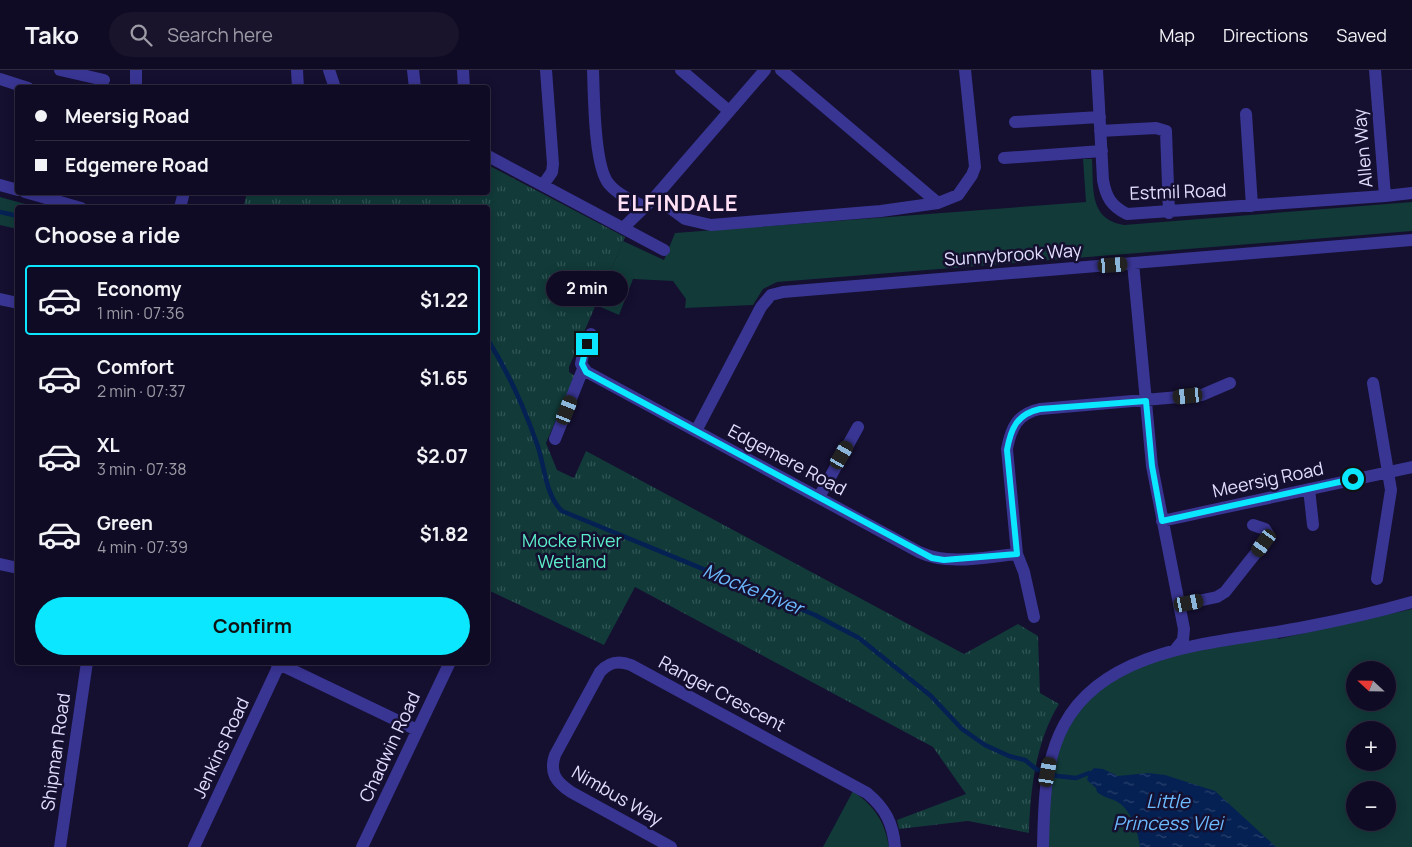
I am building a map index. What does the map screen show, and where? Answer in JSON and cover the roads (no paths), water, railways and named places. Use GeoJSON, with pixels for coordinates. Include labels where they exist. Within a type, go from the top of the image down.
{"type":"FeatureCollection","features":[{"type":"Feature","properties":{"kind":"street"},"geometry":{"type":"LineString","coordinates":[[60,70],[104,79]]}},
{"type":"Feature","properties":{"kind":"street"},"geometry":{"type":"LineString","coordinates":[[136,70],[136,85]]}},
{"type":"Feature","properties":{"kind":"street"},"geometry":{"type":"LineString","coordinates":[[297,70],[298,85]]}},
{"type":"Feature","properties":{"kind":"street"},"geometry":{"type":"LineString","coordinates":[[329,70],[334,85]]}},
{"type":"Feature","properties":{"kind":"street"},"geometry":{"type":"LineString","coordinates":[[414,70],[415,85]]}},
{"type":"Feature","properties":{"kind":"street"},"geometry":{"type":"LineString","coordinates":[[463,70],[464,85]]}},
{"type":"Feature","properties":{"kind":"street"},"geometry":{"type":"LineString","coordinates":[[543,185],[552,172],[553,164],[546,70]]}},
{"type":"Feature","properties":{"kind":"street"},"geometry":{"type":"LineString","coordinates":[[593,70],[601,169],[604,177],[615,189],[645,207]]}},
{"type":"Feature","properties":{"kind":"street"},"geometry":{"type":"LineString","coordinates":[[681,70],[730,111]]}},
{"type":"Feature","properties":{"kind":"street"},"geometry":{"type":"LineString","coordinates":[[623,228],[655,197],[765,70]]}},
{"type":"Feature","properties":{"kind":"street"},"geometry":{"type":"LineString","coordinates":[[781,70],[938,203]]}},
{"type":"Feature","properties":{"kind":"street"},"geometry":{"type":"LineString","coordinates":[[655,197],[685,219],[710,225],[881,211],[938,203],[958,195],[972,175],[974,167],[965,70]]}},
{"type":"Feature","properties":{"kind":"street","name":"Estmil Road"},"geometry":{"type":"LineString","coordinates":[[1097,70],[1106,194],[1117,209],[1127,214],[1169,213],[1385,196]]}},
{"type":"Feature","properties":{"kind":"street","name":"Allen Way"},"geometry":{"type":"LineString","coordinates":[[1375,70],[1385,196],[1412,193]]}},
{"type":"Feature","properties":{"kind":"street"},"geometry":{"type":"LineString","coordinates":[[0,79],[19,85]]}},
{"type":"Feature","properties":{"kind":"street"},"geometry":{"type":"LineString","coordinates":[[1246,114],[1252,206]]}},
{"type":"Feature","properties":{"kind":"street"},"geometry":{"type":"LineString","coordinates":[[1015,122],[1100,117]]}},
{"type":"Feature","properties":{"kind":"street"},"geometry":{"type":"LineString","coordinates":[[1100,131],[1156,128],[1166,131],[1169,213]]}},
{"type":"Feature","properties":{"kind":"street"},"geometry":{"type":"LineString","coordinates":[[1004,158],[1102,151]]}},
{"type":"Feature","properties":{"kind":"street"},"geometry":{"type":"LineString","coordinates":[[490,157],[664,250]]}},
{"type":"Feature","properties":{"kind":"street"},"geometry":{"type":"LineString","coordinates":[[0,185],[15,189]]}},
{"type":"Feature","properties":{"kind":"street"},"geometry":{"type":"LineString","coordinates":[[48,195],[63,197],[76,205]]}},
{"type":"Feature","properties":{"kind":"street","name":"Sunnybrook Way"},"geometry":{"type":"LineString","coordinates":[[696,431],[761,307],[771,295],[783,292],[867,284],[1412,240]]}},
{"type":"Feature","properties":{"kind":"street"},"geometry":{"type":"LineString","coordinates":[[1133,263],[1152,466],[1184,635],[1180,646],[1175,650]]}},
{"type":"Feature","properties":{"kind":"street"},"geometry":{"type":"LineString","coordinates":[[0,299],[15,303]]}},
{"type":"Feature","properties":{"kind":"street"},"geometry":{"type":"LineString","coordinates":[[555,439],[583,369],[583,354],[591,334]]}},
{"type":"Feature","properties":{"kind":"street","name":"Edgemere Road"},"geometry":{"type":"LineString","coordinates":[[583,369],[932,558],[944,560],[1017,554]]}},
{"type":"Feature","properties":{"kind":"street"},"geometry":{"type":"LineString","coordinates":[[1034,617],[1024,572],[1017,554],[1007,450],[1010,433],[1018,419],[1029,411],[1040,409],[1202,395],[1230,383]]}},
{"type":"Feature","properties":{"kind":"street"},"geometry":{"type":"LineString","coordinates":[[1373,383],[1390,496],[1377,579]]}},
{"type":"Feature","properties":{"kind":"street"},"geometry":{"type":"LineString","coordinates":[[818,497],[858,427]]}},
{"type":"Feature","properties":{"kind":"street","name":"Meersig Road"},"geometry":{"type":"LineString","coordinates":[[1162,521],[1412,467]]}},
{"type":"Feature","properties":{"kind":"street"},"geometry":{"type":"LineString","coordinates":[[1309,489],[1313,525]]}},
{"type":"Feature","properties":{"kind":"street"},"geometry":{"type":"LineString","coordinates":[[1179,605],[1217,597],[1225,592],[1267,538],[1268,534],[1265,529],[1253,525]]}},
{"type":"Feature","properties":{"kind":"street"},"geometry":{"type":"LineString","coordinates":[[0,564],[15,567]]}},
{"type":"Feature","properties":{"kind":"street"},"geometry":{"type":"LineString","coordinates":[[1043,847],[1046,782],[1050,762],[1064,724],[1073,710],[1095,687],[1126,667],[1175,650],[1306,627],[1412,602]]}},
{"type":"Feature","properties":{"kind":"street","name":"Ranger Crescent"},"geometry":{"type":"LineString","coordinates":[[552,769],[555,755],[600,672],[610,663],[624,662],[867,793],[880,804],[890,821],[895,847]]}},
{"type":"Feature","properties":{"kind":"street","name":"Shipman Road"},"geometry":{"type":"LineString","coordinates":[[60,847],[87,665]]}},
{"type":"Feature","properties":{"kind":"street","name":"Jenkins Road"},"geometry":{"type":"LineString","coordinates":[[194,847],[277,665]]}},
{"type":"Feature","properties":{"kind":"street"},"geometry":{"type":"LineString","coordinates":[[279,665],[417,730]]}},
{"type":"Feature","properties":{"kind":"street","name":"Chadwin Road"},"geometry":{"type":"LineString","coordinates":[[362,847],[449,665]]}},
{"type":"Feature","properties":{"kind":"street","name":"Nimbus Way"},"geometry":{"type":"LineString","coordinates":[[552,769],[560,785],[671,847]]}},
{"type":"Feature","properties":{"kind":"water","name":"Little Princess Vlei"},"geometry":{"type":"Polygon","coordinates":[[[1094,768],[1103,769],[1118,776],[1148,773],[1165,775],[1215,791],[1276,847],[1140,847],[1138,834],[1126,809],[1116,801],[1097,792],[1096,788],[1087,780],[1089,773],[1094,768]]]}},
{"type":"Feature","properties":{"kind":"waterway","name":"Mocke River"},"geometry":{"type":"LineString","coordinates":[[0,212],[15,215]]}},
{"type":"Feature","properties":{"kind":"waterway","name":"Mocke River"},"geometry":{"type":"LineString","coordinates":[[490,344],[521,403],[540,453],[552,497],[562,511],[815,615],[859,638],[931,696],[962,729],[985,745],[1009,756],[1025,760],[1036,769],[1057,776],[1076,778],[1089,773]]}},
{"type":"Feature","properties":{"kind":"district","name":"ELFINDALE"},"geometry":{"type":"Point","coordinates":[678,203]}},
{"type":"Feature","properties":{"kind":"park label","name":"Mocke River Wetland"},"geometry":{"type":"Point","coordinates":[572,551]}}]}
